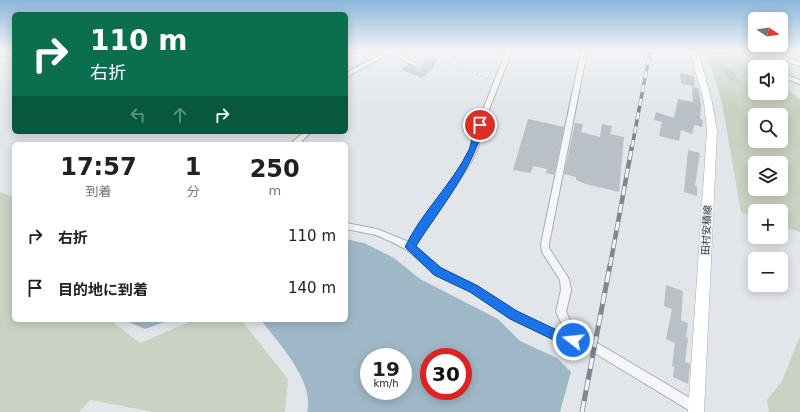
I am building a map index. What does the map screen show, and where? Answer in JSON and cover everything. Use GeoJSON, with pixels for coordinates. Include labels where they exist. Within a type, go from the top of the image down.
{"type":"FeatureCollection","features":[{"type":"Feature","properties":{"kind":"main road","name":"田村安積線"},"geometry":{"type":"LineString","coordinates":[[696,410],[712,131],[708,102],[699,70]]}},
{"type":"Feature","properties":{"kind":"street"},"geometry":{"type":"LineString","coordinates":[[410,247],[466,164],[474,148],[480,125],[502,70]]}},
{"type":"Feature","properties":{"kind":"street"},"geometry":{"type":"LineString","coordinates":[[573,340],[571,331],[561,312],[566,290],[564,279],[545,249],[545,244],[580,70]]}},
{"type":"Feature","properties":{"kind":"street"},"geometry":{"type":"LineString","coordinates":[[788,78],[800,82]]}},
{"type":"Feature","properties":{"kind":"street"},"geometry":{"type":"LineString","coordinates":[[296,142],[306,134]]}},
{"type":"Feature","properties":{"kind":"street"},"geometry":{"type":"LineString","coordinates":[[348,226],[386,234],[410,247],[438,271],[474,289],[513,315],[558,337],[573,340],[595,348],[696,410]]}},
{"type":"Feature","properties":{"kind":"path"},"geometry":{"type":"LineString","coordinates":[[467,70],[497,82]]}},
{"type":"Feature","properties":{"kind":"green space"},"geometry":{"type":"Polygon","coordinates":[[[712,70],[748,70],[748,100],[788,100],[788,90],[800,99],[800,232],[788,228],[788,204],[748,204],[748,214],[741,212],[722,103],[712,70]]]}},
{"type":"Feature","properties":{"kind":"green space"},"geometry":{"type":"Polygon","coordinates":[[[0,192],[12,196],[12,322],[113,322],[140,343],[189,322],[243,322],[288,379],[285,412],[154,412],[90,400],[79,412],[0,412],[0,192]]]}},
{"type":"Feature","properties":{"kind":"green space"},"geometry":{"type":"Polygon","coordinates":[[[800,336],[800,412],[769,412],[767,400],[782,381],[800,336]]]}},
{"type":"Feature","properties":{"kind":"water"},"geometry":{"type":"Polygon","coordinates":[[[348,239],[364,243],[394,258],[420,279],[498,319],[520,341],[557,358],[571,372],[560,412],[307,412],[308,400],[306,388],[293,363],[263,322],[348,322],[348,239]]]}},
{"type":"Feature","properties":{"kind":"water"},"geometry":{"type":"Polygon","coordinates":[[[129,322],[164,322],[145,329],[129,322]]]}},
{"type":"Feature","properties":{"kind":"building"},"geometry":{"type":"Polygon","coordinates":[[[402,70],[431,70],[422,78],[402,70]]]}},
{"type":"Feature","properties":{"kind":"building"},"geometry":{"type":"Polygon","coordinates":[[[723,70],[733,70],[740,82],[730,81],[723,70]]]}},
{"type":"Feature","properties":{"kind":"building"},"geometry":{"type":"Polygon","coordinates":[[[680,73],[694,76],[695,86],[681,84],[680,73]]]}},
{"type":"Feature","properties":{"kind":"building"},"geometry":{"type":"Polygon","coordinates":[[[692,86],[698,88],[699,90],[701,106],[700,119],[703,120],[702,127],[694,125],[692,134],[681,130],[679,141],[659,136],[662,122],[654,120],[656,112],[674,118],[678,99],[693,102],[692,86]]]}},
{"type":"Feature","properties":{"kind":"building"},"geometry":{"type":"Polygon","coordinates":[[[528,119],[564,127],[554,175],[546,173],[547,169],[533,166],[531,173],[513,170],[528,119]]]}},
{"type":"Feature","properties":{"kind":"building"},"geometry":{"type":"Polygon","coordinates":[[[575,123],[583,124],[581,132],[600,137],[602,124],[612,126],[610,134],[624,137],[619,192],[586,184],[576,180],[576,177],[564,174],[575,123]]]}},
{"type":"Feature","properties":{"kind":"building"},"geometry":{"type":"Polygon","coordinates":[[[688,150],[700,153],[695,186],[697,186],[697,196],[684,192],[688,150]]]}},
{"type":"Feature","properties":{"kind":"building"},"geometry":{"type":"Polygon","coordinates":[[[666,285],[683,291],[681,320],[688,323],[685,362],[690,364],[688,384],[673,377],[674,367],[672,366],[675,343],[666,339],[672,309],[664,306],[666,285]]]}},
{"type":"Feature","properties":{"kind":"railway"},"geometry":{"type":"LineString","coordinates":[[632,147],[646,70]]}},
{"type":"Feature","properties":{"kind":"railway"},"geometry":{"type":"LineString","coordinates":[[610,266],[632,146]]}},
{"type":"Feature","properties":{"kind":"railway"},"geometry":{"type":"LineString","coordinates":[[582,412],[610,265]]}},
{"type":"Feature","properties":{"kind":"route"},"geometry":{"type":"LineString","coordinates":[[480,125],[474,148],[466,164],[410,247],[443,275],[474,289],[513,315],[558,337],[573,340]]}}]}
